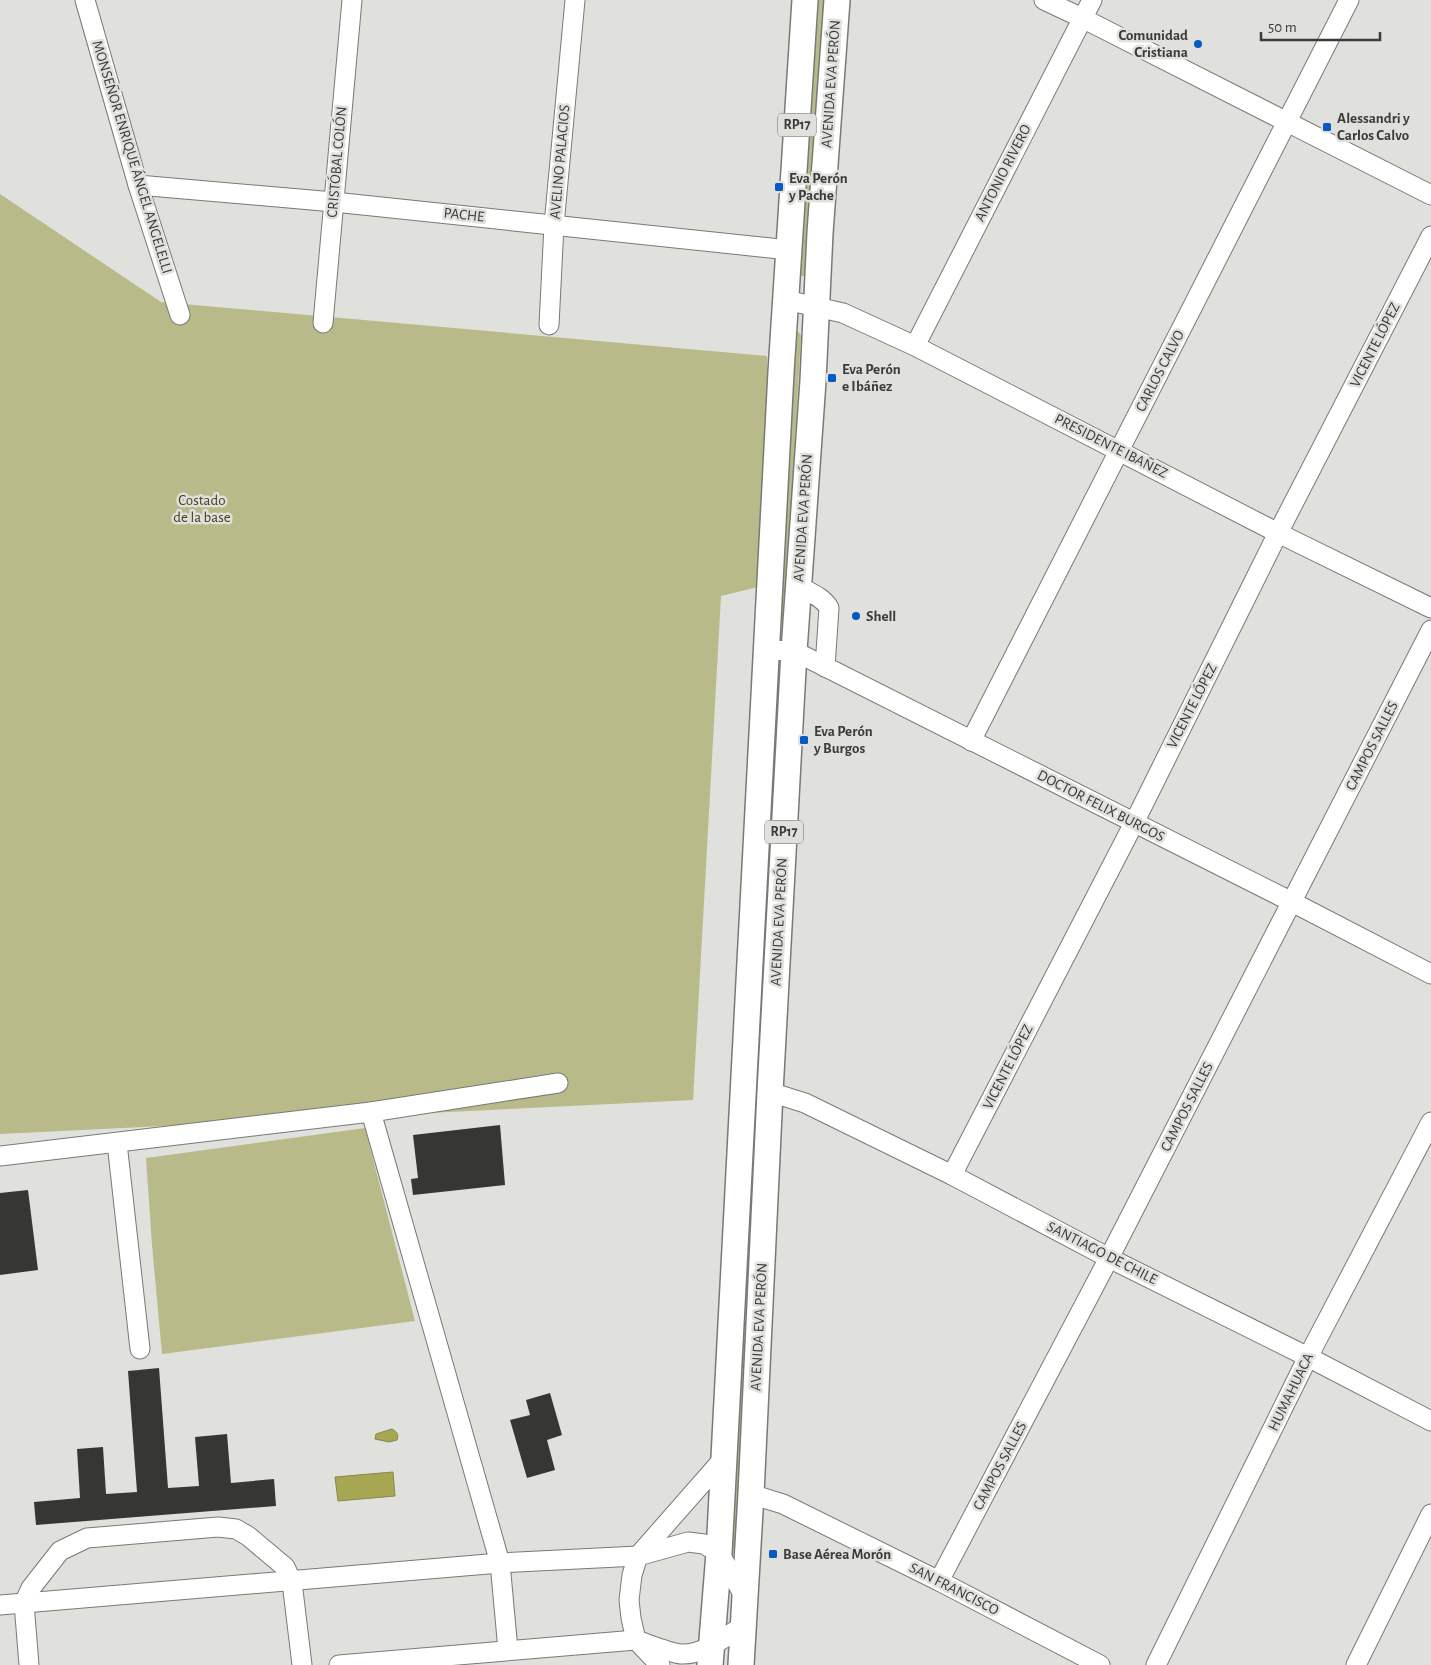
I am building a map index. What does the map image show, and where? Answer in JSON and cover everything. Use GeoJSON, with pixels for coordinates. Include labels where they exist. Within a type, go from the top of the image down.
{"type":"FeatureCollection","features":[{"type":"Feature","properties":{"kind":"main road","name":"AVENIDA EVA PERÓN"},"geometry":{"type":"LineString","coordinates":[[711,1655],[725,1457],[786,300],[805,0]]}},
{"type":"Feature","properties":{"kind":"main road","name":"AVENIDA EVA PERÓN"},"geometry":{"type":"LineString","coordinates":[[741,1665],[794,651],[817,307],[820,233],[837,0]]}},
{"type":"Feature","properties":{"kind":"street","name":"MONSEÑOR ENRIQUE ÁNGEL ANGELELLI"},"geometry":{"type":"LineString","coordinates":[[85,0],[138,185],[180,314]]}},
{"type":"Feature","properties":{"kind":"street","name":"CRISTÓBAL COLÓN"},"geometry":{"type":"LineString","coordinates":[[323,323],[352,0]]}},
{"type":"Feature","properties":{"kind":"street","name":"AVELINO PALACIOS"},"geometry":{"type":"LineString","coordinates":[[549,325],[554,225],[575,0]]}},
{"type":"Feature","properties":{"kind":"street"},"geometry":{"type":"LineString","coordinates":[[1044,0],[1431,195]]}},
{"type":"Feature","properties":{"kind":"street","name":"ANTONIO RIVERO"},"geometry":{"type":"LineString","coordinates":[[915,346],[1092,0]]}},
{"type":"Feature","properties":{"kind":"street","name":"CARLOS CALVO"},"geometry":{"type":"LineString","coordinates":[[971,741],[1349,0]]}},
{"type":"Feature","properties":{"kind":"street","name":"PACHE"},"geometry":{"type":"LineString","coordinates":[[138,185],[334,202],[789,250]]}},
{"type":"Feature","properties":{"kind":"street","name":"VICENTE LÓPEZ"},"geometry":{"type":"LineString","coordinates":[[952,1175],[1134,823],[1278,533],[1431,236]]}},
{"type":"Feature","properties":{"kind":"street","name":"PRESIDENTE IBAÑEZ"},"geometry":{"type":"LineString","coordinates":[[786,300],[843,314],[915,346],[1278,533],[1431,608]]}},
{"type":"Feature","properties":{"kind":"street"},"geometry":{"type":"LineString","coordinates":[[798,586],[826,602],[829,608],[825,667]]}},
{"type":"Feature","properties":{"kind":"street","name":"CAMPOS SALLES"},"geometry":{"type":"LineString","coordinates":[[939,1581],[1110,1258],[1431,630]]}},
{"type":"Feature","properties":{"kind":"street","name":"DOCTOR FELIX BURGOS"},"geometry":{"type":"LineString","coordinates":[[767,650],[794,651],[1431,974]]}},
{"type":"Feature","properties":{"kind":"street"},"geometry":{"type":"LineString","coordinates":[[0,1156],[371,1112],[558,1083]]}},
{"type":"Feature","properties":{"kind":"street","name":"SANTIAGO DE CHILE"},"geometry":{"type":"LineString","coordinates":[[770,1092],[805,1103],[952,1175],[1110,1258],[1431,1421]]}},
{"type":"Feature","properties":{"kind":"street"},"geometry":{"type":"LineString","coordinates":[[371,1112],[500,1563],[508,1650]]}},
{"type":"Feature","properties":{"kind":"street","name":"HUMAHUACA"},"geometry":{"type":"LineString","coordinates":[[1156,1665],[1308,1357],[1431,1122]]}},
{"type":"Feature","properties":{"kind":"street"},"geometry":{"type":"LineString","coordinates":[[117,1143],[140,1349]]}},
{"type":"Feature","properties":{"kind":"street"},"geometry":{"type":"LineString","coordinates":[[660,1665],[636,1640],[628,1600],[632,1575],[638,1556],[725,1457]]}},
{"type":"Feature","properties":{"kind":"street","name":"SAN FRANCISCO"},"geometry":{"type":"LineString","coordinates":[[751,1494],[783,1504],[939,1581],[1100,1665]]}},
{"type":"Feature","properties":{"kind":"street"},"geometry":{"type":"LineString","coordinates":[[1356,1665],[1431,1514]]}},
{"type":"Feature","properties":{"kind":"street"},"geometry":{"type":"LineString","coordinates":[[29,1665],[24,1603],[31,1588],[60,1551],[71,1544],[87,1538],[218,1527],[236,1529],[248,1536],[285,1567],[292,1582],[302,1665]]}},
{"type":"Feature","properties":{"kind":"street"},"geometry":{"type":"LineString","coordinates":[[0,1605],[292,1582],[500,1563],[638,1556],[688,1542],[704,1544],[719,1553],[745,1597]]}},
{"type":"Feature","properties":{"kind":"street"},"geometry":{"type":"LineString","coordinates":[[339,1665],[636,1640],[680,1654],[697,1652],[711,1655],[744,1625]]}},
{"type":"Feature","properties":{"kind":"green space"},"geometry":{"type":"Polygon","coordinates":[[[819,0],[824,0],[805,276],[798,276],[819,0]]]}},
{"type":"Feature","properties":{"kind":"green space","name":"Costado de la base"},"geometry":{"type":"Polygon","coordinates":[[[0,194],[161,302],[767,356],[770,584],[721,596],[693,1100],[0,1134],[0,194]]]}},
{"type":"Feature","properties":{"kind":"green space"},"geometry":{"type":"Polygon","coordinates":[[[795,332],[799,332],[801,336],[785,620],[781,620],[793,336],[795,332]]]}},
{"type":"Feature","properties":{"kind":"green space"},"geometry":{"type":"Polygon","coordinates":[[[781,682],[735,1551],[730,1550],[776,683],[781,682]]]}},
{"type":"Feature","properties":{"kind":"green space"},"geometry":{"type":"Polygon","coordinates":[[[365,1128],[415,1321],[162,1354],[146,1158],[365,1128]]]}},
{"type":"Feature","properties":{"kind":"shaded area"},"geometry":{"type":"Polygon","coordinates":[[[392,1429],[397,1433],[397,1440],[389,1442],[375,1439],[376,1434],[392,1429]]]}},
{"type":"Feature","properties":{"kind":"shaded area"},"geometry":{"type":"Polygon","coordinates":[[[393,1472],[395,1496],[338,1501],[335,1477],[393,1472]]]}},
{"type":"Feature","properties":{"kind":"building"},"geometry":{"type":"Polygon","coordinates":[[[500,1125],[505,1185],[413,1195],[411,1179],[418,1178],[413,1135],[500,1125]]]}},
{"type":"Feature","properties":{"kind":"building"},"geometry":{"type":"Polygon","coordinates":[[[28,1190],[38,1270],[0,1275],[0,1193],[28,1190]]]}},
{"type":"Feature","properties":{"kind":"building"},"geometry":{"type":"Polygon","coordinates":[[[159,1368],[168,1488],[199,1486],[195,1437],[227,1434],[231,1483],[274,1479],[276,1506],[36,1525],[34,1502],[80,1498],[77,1449],[103,1447],[106,1494],[137,1492],[128,1371],[159,1368]]]}},
{"type":"Feature","properties":{"kind":"building"},"geometry":{"type":"Polygon","coordinates":[[[550,1393],[562,1435],[547,1440],[555,1470],[527,1478],[510,1420],[530,1415],[526,1400],[550,1393]]]}},
{"type":"Feature","properties":{"kind":"place","name":"Comunidad Cristiana"},"geometry":{"type":"Point","coordinates":[1198,44]}},
{"type":"Feature","properties":{"kind":"place","name":"Alessandri y Carlos Calvo"},"geometry":{"type":"Point","coordinates":[1327,127]}},
{"type":"Feature","properties":{"kind":"place","name":"Eva Perón y Pache"},"geometry":{"type":"Point","coordinates":[779,187]}},
{"type":"Feature","properties":{"kind":"place","name":"Eva Perón e Ibáñez"},"geometry":{"type":"Point","coordinates":[832,378]}},
{"type":"Feature","properties":{"kind":"place","name":"Shell"},"geometry":{"type":"Point","coordinates":[856,616]}},
{"type":"Feature","properties":{"kind":"place","name":"Eva Perón y Burgos"},"geometry":{"type":"Point","coordinates":[804,740]}},
{"type":"Feature","properties":{"kind":"place","name":"Base Aérea Morón"},"geometry":{"type":"Point","coordinates":[773,1554]}}]}
